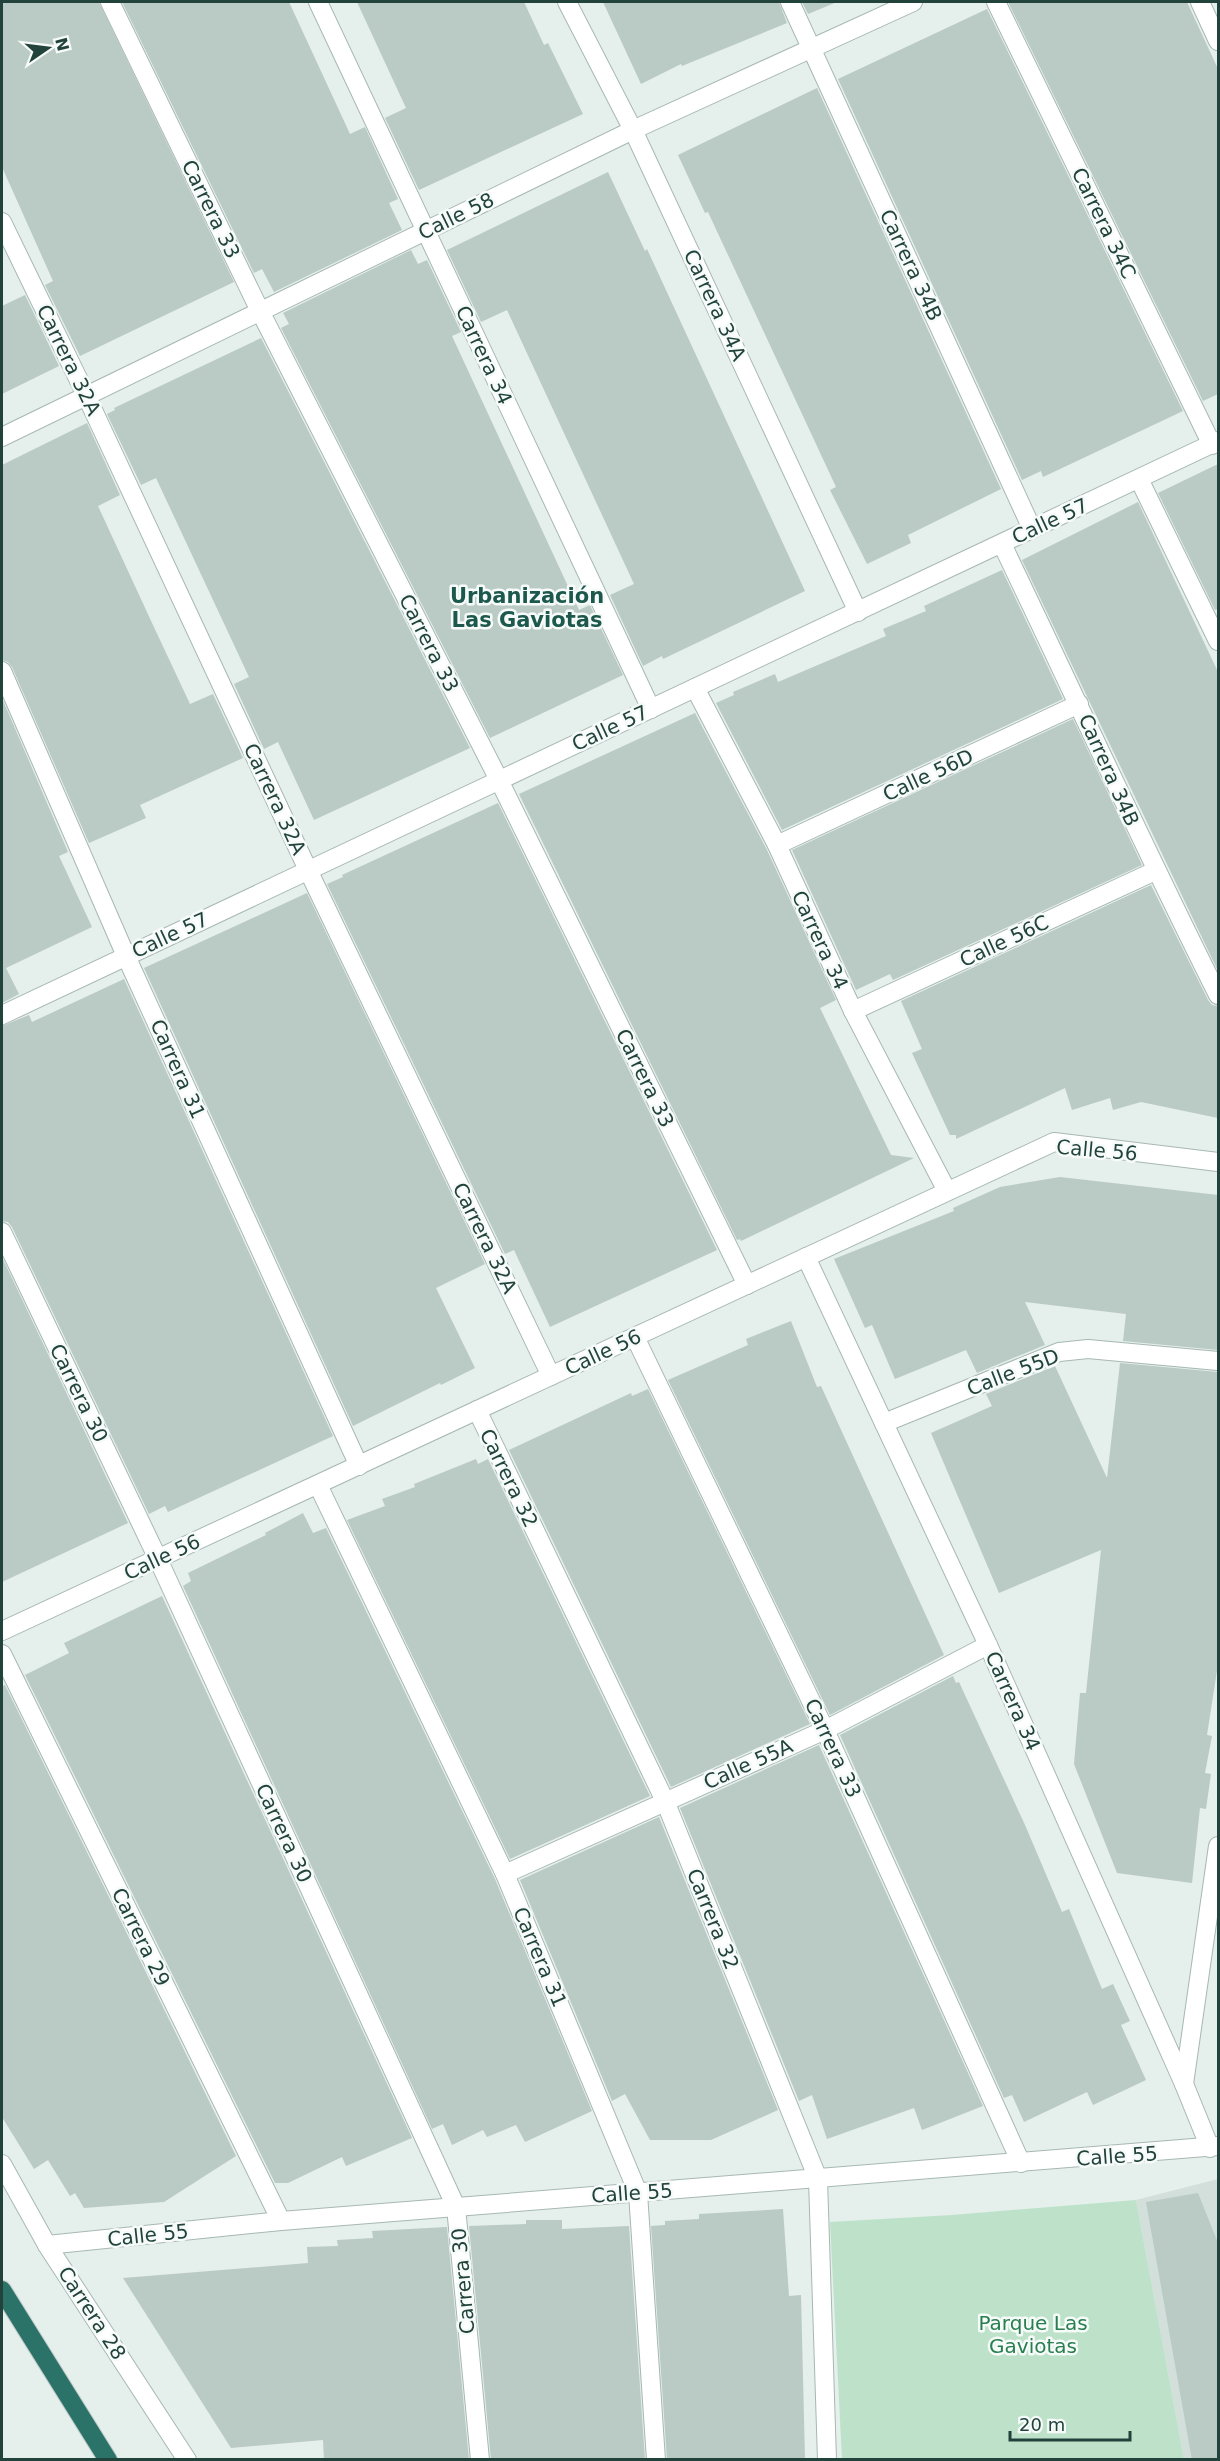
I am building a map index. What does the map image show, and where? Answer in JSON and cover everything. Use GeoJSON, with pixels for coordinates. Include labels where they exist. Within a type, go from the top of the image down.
{"type":"FeatureCollection","features":[{"type":"Feature","properties":{"kind":"highway"},"geometry":{"type":"LineString","coordinates":[[2,2274],[12,2307]]}},
{"type":"Feature","properties":{"kind":"highway"},"geometry":{"type":"LineString","coordinates":[[2,2290],[108,2460]]}},
{"type":"Feature","properties":{"kind":"street","name":"Carrera 33"},"geometry":{"type":"LineString","coordinates":[[110,2],[260,311],[500,780],[747,1285]]}},
{"type":"Feature","properties":{"kind":"street","name":"Carrera 34"},"geometry":{"type":"LineString","coordinates":[[318,2],[651,709]]}},
{"type":"Feature","properties":{"kind":"street","name":"Carrera 34A"},"geometry":{"type":"LineString","coordinates":[[567,2],[633,130],[858,612]]}},
{"type":"Feature","properties":{"kind":"street","name":"Carrera 34B"},"geometry":{"type":"LineString","coordinates":[[790,2],[1032,530]]}},
{"type":"Feature","properties":{"kind":"street","name":"Calle 58"},"geometry":{"type":"LineString","coordinates":[[2,437],[633,130],[913,2]]}},
{"type":"Feature","properties":{"kind":"street","name":"Carrera 34C"},"geometry":{"type":"LineString","coordinates":[[996,2],[1215,443]]}},
{"type":"Feature","properties":{"kind":"street"},"geometry":{"type":"LineString","coordinates":[[1200,2],[1218,41]]}},
{"type":"Feature","properties":{"kind":"street","name":"Carrera 32A"},"geometry":{"type":"LineString","coordinates":[[2,222],[86,395],[308,870],[551,1376]]}},
{"type":"Feature","properties":{"kind":"street","name":"Calle 57"},"geometry":{"type":"LineString","coordinates":[[2,1015],[1215,443]]}},
{"type":"Feature","properties":{"kind":"street"},"geometry":{"type":"LineString","coordinates":[[1138,479],[1218,638]]}},
{"type":"Feature","properties":{"kind":"street","name":"Carrera 34B"},"geometry":{"type":"LineString","coordinates":[[1002,544],[1079,704],[1155,871],[1218,995]]}},
{"type":"Feature","properties":{"kind":"street","name":"Carrera 31"},"geometry":{"type":"LineString","coordinates":[[2,671],[126,956],[359,1466]]}},
{"type":"Feature","properties":{"kind":"street","name":"Carrera 34"},"geometry":{"type":"LineString","coordinates":[[695,688],[777,845],[853,1011],[947,1191]]}},
{"type":"Feature","properties":{"kind":"street","name":"Calle 56D"},"geometry":{"type":"LineString","coordinates":[[777,845],[1079,704]]}},
{"type":"Feature","properties":{"kind":"street","name":"Calle 56C"},"geometry":{"type":"LineString","coordinates":[[853,1011],[1155,871]]}},
{"type":"Feature","properties":{"kind":"street","name":"Calle 56"},"geometry":{"type":"LineString","coordinates":[[2,1631],[1054,1142],[1218,1162]]}},
{"type":"Feature","properties":{"kind":"street","name":"Carrera 30"},"geometry":{"type":"LineString","coordinates":[[2,1232],[158,1559],[456,2207],[480,2460]]}},
{"type":"Feature","properties":{"kind":"street","name":"Carrera 34"},"geometry":{"type":"LineString","coordinates":[[806,1257],[988,1645],[1214,2147]]}},
{"type":"Feature","properties":{"kind":"street","name":"Carrera 33"},"geometry":{"type":"LineString","coordinates":[[636,1337],[825,1730],[1021,2163]]}},
{"type":"Feature","properties":{"kind":"street","name":"Calle 55D"},"geometry":{"type":"LineString","coordinates":[[884,1423],[1059,1352],[1088,1349],[1218,1361]]}},
{"type":"Feature","properties":{"kind":"street","name":"Carrera 32"},"geometry":{"type":"LineString","coordinates":[[477,1410],[664,1801],[818,2179],[827,2460]]}},
{"type":"Feature","properties":{"kind":"street","name":"Carrera 31"},"geometry":{"type":"LineString","coordinates":[[318,1485],[505,1874],[638,2193],[656,2460]]}},
{"type":"Feature","properties":{"kind":"street","name":"Calle 55A"},"geometry":{"type":"LineString","coordinates":[[505,1874],[825,1730],[988,1645]]}},
{"type":"Feature","properties":{"kind":"street","name":"Carrera 29"},"geometry":{"type":"LineString","coordinates":[[2,1654],[281,2221]]}},
{"type":"Feature","properties":{"kind":"street"},"geometry":{"type":"LineString","coordinates":[[1184,2084],[1218,1846]]}},
{"type":"Feature","properties":{"kind":"street","name":"Calle 55"},"geometry":{"type":"LineString","coordinates":[[47,2245],[281,2221],[1214,2147]]}},
{"type":"Feature","properties":{"kind":"street","name":"Carrera 28"},"geometry":{"type":"LineString","coordinates":[[2,2164],[47,2245],[187,2460]]}},
{"type":"Feature","properties":{"kind":"shaded area"},"geometry":{"type":"Polygon","coordinates":[[[1218,2179],[1218,2459],[1184,2459],[1136,2200],[1218,2179]]]}},
{"type":"Feature","properties":{"kind":"green space","name":"Parque Las Gaviotas"},"geometry":{"type":"Polygon","coordinates":[[[1136,2200],[1184,2459],[842,2459],[830,2222],[1136,2200]]]}},
{"type":"Feature","properties":{"kind":"building"},"geometry":{"type":"Polygon","coordinates":[[[2,2],[99,2],[234,282],[80,356],[45,285],[53,281],[2,167],[2,2]]]}},
{"type":"Feature","properties":{"kind":"building"},"geometry":{"type":"Polygon","coordinates":[[[122,2],[289,2],[350,134],[365,127],[398,199],[389,203],[402,230],[274,292],[262,269],[254,273],[122,2]]]}},
{"type":"Feature","properties":{"kind":"building"},"geometry":{"type":"Polygon","coordinates":[[[357,2],[524,2],[544,45],[548,43],[583,114],[419,190],[385,118],[406,108],[357,2]]]}},
{"type":"Feature","properties":{"kind":"building"},"geometry":{"type":"Polygon","coordinates":[[[603,2],[779,2],[787,23],[682,66],[681,64],[641,84],[603,2]]]}},
{"type":"Feature","properties":{"kind":"building"},"geometry":{"type":"Polygon","coordinates":[[[802,2],[837,2],[808,14],[802,2]]]}},
{"type":"Feature","properties":{"kind":"building"},"geometry":{"type":"Polygon","coordinates":[[[1008,2],[1187,2],[1218,69],[1218,394],[1203,401],[1008,2]]]}},
{"type":"Feature","properties":{"kind":"building"},"geometry":{"type":"Polygon","coordinates":[[[987,9],[1183,411],[1043,477],[1041,471],[1022,480],[838,79],[987,9]]]}},
{"type":"Feature","properties":{"kind":"building"},"geometry":{"type":"Polygon","coordinates":[[[817,88],[1001,489],[908,535],[911,543],[867,564],[830,490],[836,487],[708,212],[705,213],[678,155],[817,88]]]}},
{"type":"Feature","properties":{"kind":"building"},"geometry":{"type":"Polygon","coordinates":[[[608,172],[645,251],[647,249],[805,591],[663,659],[662,656],[643,666],[610,595],[634,584],[507,310],[481,322],[447,250],[608,172]]]}},
{"type":"Feature","properties":{"kind":"building"},"geometry":{"type":"Polygon","coordinates":[[[411,250],[418,264],[427,260],[461,332],[452,336],[579,610],[590,605],[623,675],[490,738],[281,328],[289,324],[283,313],[411,250]]]}},
{"type":"Feature","properties":{"kind":"building"},"geometry":{"type":"Polygon","coordinates":[[[25,295],[59,366],[2,394],[2,306],[25,295]]]}},
{"type":"Feature","properties":{"kind":"building"},"geometry":{"type":"Polygon","coordinates":[[[261,338],[470,748],[314,820],[278,742],[264,749],[234,684],[249,677],[156,478],[141,485],[107,414],[115,410],[114,408],[261,338]]]}},
{"type":"Feature","properties":{"kind":"building"},"geometry":{"type":"Polygon","coordinates":[[[87,423],[120,495],[98,506],[152,623],[190,704],[213,694],[243,758],[140,805],[146,818],[89,843],[12,667],[8,662],[2,660],[2,465],[87,423]]]}},
{"type":"Feature","properties":{"kind":"building"},"geometry":{"type":"Polygon","coordinates":[[[1218,464],[1218,609],[1215,610],[1158,493],[1218,464]]]}},
{"type":"Feature","properties":{"kind":"building"},"geometry":{"type":"Polygon","coordinates":[[[1138,502],[1218,672],[1218,971],[1022,560],[1138,502]]]}},
{"type":"Feature","properties":{"kind":"building"},"geometry":{"type":"Polygon","coordinates":[[[1002,570],[1063,699],[782,830],[716,703],[734,695],[733,692],[775,674],[778,682],[886,636],[883,629],[926,611],[924,606],[1002,570]]]}},
{"type":"Feature","properties":{"kind":"building"},"geometry":{"type":"Polygon","coordinates":[[[2,698],[68,852],[59,856],[92,927],[6,968],[19,994],[2,1003],[2,698]]]}},
{"type":"Feature","properties":{"kind":"building"},"geometry":{"type":"Polygon","coordinates":[[[695,713],[767,850],[836,1000],[820,1008],[891,1155],[914,1158],[741,1241],[737,1240],[519,794],[695,713]]]}},
{"type":"Feature","properties":{"kind":"building"},"geometry":{"type":"Polygon","coordinates":[[[1073,719],[1142,865],[893,980],[890,974],[856,990],[792,850],[1073,719]]]}},
{"type":"Feature","properties":{"kind":"building"},"geometry":{"type":"Polygon","coordinates":[[[498,803],[717,1250],[550,1327],[514,1250],[505,1254],[327,884],[498,803]]]}},
{"type":"Feature","properties":{"kind":"building"},"geometry":{"type":"Polygon","coordinates":[[[1151,885],[1208,1000],[1212,1005],[1218,1006],[1218,1118],[1141,1102],[1113,1110],[1110,1098],[1072,1110],[1065,1088],[956,1139],[956,1135],[950,1135],[912,1053],[922,1049],[901,1001],[1151,885]]]}},
{"type":"Feature","properties":{"kind":"building"},"geometry":{"type":"Polygon","coordinates":[[[307,893],[485,1264],[436,1288],[475,1368],[353,1426],[144,968],[307,893]]]}},
{"type":"Feature","properties":{"kind":"building"},"geometry":{"type":"Polygon","coordinates":[[[124,979],[333,1436],[168,1512],[165,1506],[149,1514],[12,1227],[8,1222],[2,1221],[2,1026],[29,1015],[32,1022],[124,979]]]}},
{"type":"Feature","properties":{"kind":"building"},"geometry":{"type":"Polygon","coordinates":[[[1060,1177],[1218,1195],[1218,1350],[1123,1341],[1126,1314],[1025,1302],[1045,1345],[977,1373],[966,1350],[895,1379],[872,1325],[865,1328],[834,1259],[954,1211],[953,1208],[1000,1187],[1060,1177]]]}},
{"type":"Feature","properties":{"kind":"building"},"geometry":{"type":"Polygon","coordinates":[[[2,1257],[128,1523],[2,1582],[2,1257]]]}},
{"type":"Feature","properties":{"kind":"building"},"geometry":{"type":"Polygon","coordinates":[[[791,1321],[817,1387],[821,1386],[944,1655],[830,1715],[668,1380],[748,1345],[746,1339],[791,1321]]]}},
{"type":"Feature","properties":{"kind":"building"},"geometry":{"type":"Polygon","coordinates":[[[1120,1363],[1218,1372],[1218,1664],[1207,1735],[1212,1736],[1205,1773],[1211,1774],[1206,1809],[1200,1808],[1192,1883],[1117,1873],[1074,1764],[1080,1693],[1086,1693],[1101,1550],[999,1593],[931,1433],[992,1406],[986,1394],[1055,1366],[1107,1478],[1120,1363]]]}},
{"type":"Feature","properties":{"kind":"building"},"geometry":{"type":"Polygon","coordinates":[[[648,1389],[810,1724],[671,1787],[509,1450],[631,1393],[632,1396],[648,1389]]]}},
{"type":"Feature","properties":{"kind":"building"},"geometry":{"type":"Polygon","coordinates":[[[476,1459],[478,1464],[488,1459],[650,1796],[510,1859],[347,1520],[385,1506],[382,1499],[415,1487],[414,1484],[476,1459]]]}},
{"type":"Feature","properties":{"kind":"building"},"geometry":{"type":"Polygon","coordinates":[[[303,1513],[313,1533],[326,1528],[495,1879],[592,2111],[525,2142],[516,2125],[487,2137],[483,2130],[452,2145],[443,2124],[432,2129],[183,1586],[191,1581],[188,1573],[266,1535],[265,1533],[303,1513]]]}},
{"type":"Feature","properties":{"kind":"building"},"geometry":{"type":"Polygon","coordinates":[[[162,1596],[412,2138],[346,2166],[342,2157],[288,2183],[275,2183],[25,1675],[69,1653],[64,1643],[162,1596]]]}},
{"type":"Feature","properties":{"kind":"building"},"geometry":{"type":"Polygon","coordinates":[[[953,1676],[956,1683],[959,1682],[1062,1912],[1069,1909],[1102,1989],[1113,1984],[1130,2021],[1121,2025],[1146,2080],[1093,2105],[1087,2092],[1024,2122],[1012,2095],[1004,2098],[840,1735],[953,1676]]]}},
{"type":"Feature","properties":{"kind":"building"},"geometry":{"type":"Polygon","coordinates":[[[5,1685],[236,2156],[164,2202],[84,2208],[75,2193],[70,2196],[48,2160],[34,2169],[2,2117],[2,1686],[5,1685]]]}},
{"type":"Feature","properties":{"kind":"building"},"geometry":{"type":"Polygon","coordinates":[[[819,1745],[983,2106],[922,2130],[914,2108],[827,2139],[812,2095],[799,2101],[680,1808],[819,1745]]]}},
{"type":"Feature","properties":{"kind":"building"},"geometry":{"type":"Polygon","coordinates":[[[659,1817],[778,2110],[711,2140],[650,2140],[625,2094],[612,2101],[520,1880],[659,1817]]]}},
{"type":"Feature","properties":{"kind":"building"},"geometry":{"type":"Polygon","coordinates":[[[1198,2193],[1218,2243],[1218,2460],[1192,2460],[1146,2202],[1198,2193]]]}},
{"type":"Feature","properties":{"kind":"building"},"geometry":{"type":"Polygon","coordinates":[[[783,2209],[789,2296],[801,2295],[805,2460],[667,2460],[651,2226],[665,2225],[665,2221],[699,2219],[699,2214],[783,2209]]]}},
{"type":"Feature","properties":{"kind":"building"},"geometry":{"type":"Polygon","coordinates":[[[526,2220],[562,2220],[562,2229],[629,2226],[645,2460],[491,2460],[469,2226],[526,2224],[526,2220]]]}},
{"type":"Feature","properties":{"kind":"building"},"geometry":{"type":"Polygon","coordinates":[[[447,2227],[469,2460],[324,2460],[323,2440],[231,2448],[123,2278],[308,2263],[307,2247],[338,2246],[337,2240],[373,2238],[372,2231],[447,2227]]]}},
{"type":"Feature","properties":{"kind":"district","name":"Urbanización Las Gaviotas"},"geometry":{"type":"Point","coordinates":[527,608]}}]}
